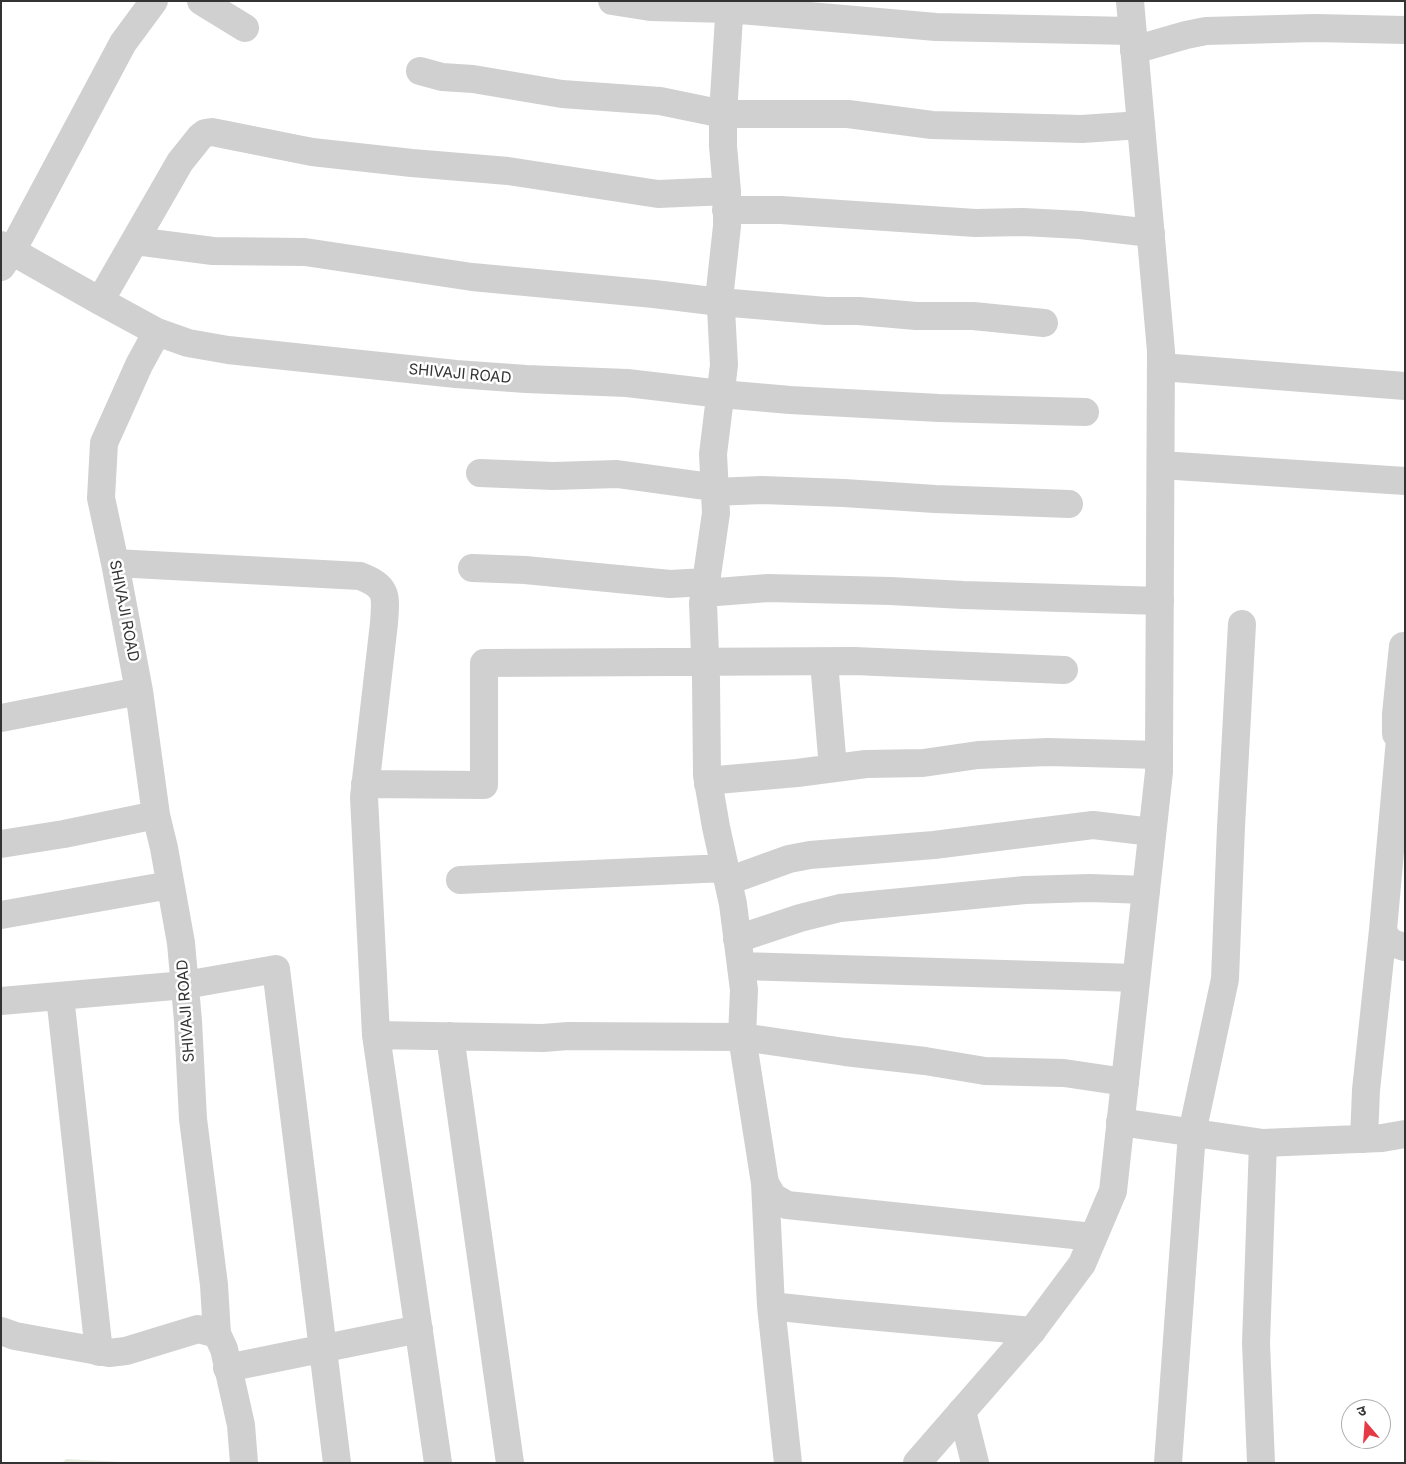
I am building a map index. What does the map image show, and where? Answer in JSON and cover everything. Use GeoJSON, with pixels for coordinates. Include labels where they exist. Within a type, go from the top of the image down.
{"type":"FeatureCollection","features":[{"type":"Feature","properties":{"kind":"street"},"geometry":{"type":"LineString","coordinates":[[154,1],[124,43],[5,255],[158,332]]}},
{"type":"Feature","properties":{"kind":"street"},"geometry":{"type":"LineString","coordinates":[[201,1],[245,28]]}},
{"type":"Feature","properties":{"kind":"street"},"geometry":{"type":"LineString","coordinates":[[612,1],[650,7],[729,5],[936,27],[1133,40],[1186,35],[1206,31],[1315,28],[1405,30]]}},
{"type":"Feature","properties":{"kind":"street"},"geometry":{"type":"LineString","coordinates":[[917,1463],[1032,1331],[1082,1264],[1112,1191],[1159,772],[1161,351],[1130,1]]}},
{"type":"Feature","properties":{"kind":"street"},"geometry":{"type":"LineString","coordinates":[[729,5],[723,114],[727,226],[720,290],[724,365],[713,454],[716,512],[703,602],[707,776],[733,904],[744,990],[742,1037],[765,1183],[772,1306],[788,1463]]}},
{"type":"Feature","properties":{"kind":"street"},"geometry":{"type":"LineString","coordinates":[[420,71],[442,77],[473,79],[562,94],[660,101],[723,114],[848,114],[932,125],[1082,129],[1141,125]]}},
{"type":"Feature","properties":{"kind":"street"},"geometry":{"type":"LineString","coordinates":[[100,302],[180,162],[200,137],[205,133],[212,132],[312,152],[508,171],[658,194],[726,200],[781,210],[975,223],[1023,222],[1061,224],[1151,233]]}},
{"type":"Feature","properties":{"kind":"street"},"geometry":{"type":"LineString","coordinates":[[135,240],[213,252],[305,252],[472,277],[720,302],[916,316],[973,316],[1044,323]]}},
{"type":"Feature","properties":{"kind":"street","name":"SHIVAJI ROAD"},"geometry":{"type":"LineString","coordinates":[[244,1463],[241,1425],[224,1349],[218,1334],[214,1286],[193,1119],[181,943],[156,815],[139,691],[101,498],[104,443],[139,365],[158,332],[188,343],[228,350],[339,363],[526,380],[627,383],[790,400],[939,408],[1085,412]]}},
{"type":"Feature","properties":{"kind":"street"},"geometry":{"type":"LineString","coordinates":[[1161,367],[1405,386]]}},
{"type":"Feature","properties":{"kind":"street"},"geometry":{"type":"LineString","coordinates":[[1161,465],[1405,481]]}},
{"type":"Feature","properties":{"kind":"street"},"geometry":{"type":"LineString","coordinates":[[480,473],[552,476],[618,474],[714,489],[835,492],[963,501],[1069,504]]}},
{"type":"Feature","properties":{"kind":"street"},"geometry":{"type":"LineString","coordinates":[[115,563],[360,576],[374,582],[383,591],[385,605],[364,797],[376,1035],[438,1463]]}},
{"type":"Feature","properties":{"kind":"street"},"geometry":{"type":"LineString","coordinates":[[472,568],[525,570],[705,588],[777,588],[1160,601]]}},
{"type":"Feature","properties":{"kind":"street"},"geometry":{"type":"LineString","coordinates":[[1168,1463],[1192,1133],[1225,978],[1242,624]]}},
{"type":"Feature","properties":{"kind":"street"},"geometry":{"type":"LineString","coordinates":[[1364,1139],[1366,1090],[1384,930],[1398,837],[1402,739],[1396,734],[1396,714],[1404,642]]}},
{"type":"Feature","properties":{"kind":"street"},"geometry":{"type":"LineString","coordinates":[[824,662],[833,768]]}},
{"type":"Feature","properties":{"kind":"street"},"geometry":{"type":"LineString","coordinates":[[365,784],[484,785],[484,663],[854,662],[1064,670]]}},
{"type":"Feature","properties":{"kind":"street"},"geometry":{"type":"LineString","coordinates":[[1,718],[139,691]]}},
{"type":"Feature","properties":{"kind":"street"},"geometry":{"type":"LineString","coordinates":[[708,784],[717,780],[798,774],[866,764],[923,763],[978,755],[1048,752],[1159,755]]}},
{"type":"Feature","properties":{"kind":"street"},"geometry":{"type":"LineString","coordinates":[[1,844],[64,834],[156,815]]}},
{"type":"Feature","properties":{"kind":"street"},"geometry":{"type":"LineString","coordinates":[[460,880],[727,874],[810,855],[934,845],[1093,825],[1152,832]]}},
{"type":"Feature","properties":{"kind":"street"},"geometry":{"type":"LineString","coordinates":[[1,915],[170,885]]}},
{"type":"Feature","properties":{"kind":"street"},"geometry":{"type":"LineString","coordinates":[[737,939],[800,918],[840,908],[1025,890],[1090,888],[1146,890]]}},
{"type":"Feature","properties":{"kind":"street"},"geometry":{"type":"LineString","coordinates":[[1384,930],[1386,938],[1392,943],[1405,946]]}},
{"type":"Feature","properties":{"kind":"street"},"geometry":{"type":"LineString","coordinates":[[740,966],[1136,978]]}},
{"type":"Feature","properties":{"kind":"street"},"geometry":{"type":"LineString","coordinates":[[1,1001],[185,985],[276,969],[337,1463]]}},
{"type":"Feature","properties":{"kind":"street"},"geometry":{"type":"LineString","coordinates":[[60,996],[99,1352]]}},
{"type":"Feature","properties":{"kind":"street"},"geometry":{"type":"LineString","coordinates":[[376,1035],[543,1038],[568,1036],[742,1037],[925,1061],[985,1071],[1064,1074],[1125,1082]]}},
{"type":"Feature","properties":{"kind":"street"},"geometry":{"type":"LineString","coordinates":[[450,1036],[510,1463]]}},
{"type":"Feature","properties":{"kind":"street"},"geometry":{"type":"LineString","coordinates":[[1120,1122],[1263,1143],[1382,1138],[1405,1134]]}},
{"type":"Feature","properties":{"kind":"street"},"geometry":{"type":"LineString","coordinates":[[1259,1462],[1256,1343],[1263,1143]]}},
{"type":"Feature","properties":{"kind":"street"},"geometry":{"type":"LineString","coordinates":[[765,1183],[773,1197],[787,1205],[1093,1237]]}},
{"type":"Feature","properties":{"kind":"street"},"geometry":{"type":"LineString","coordinates":[[772,1306],[836,1314],[1032,1331]]}},
{"type":"Feature","properties":{"kind":"street"},"geometry":{"type":"LineString","coordinates":[[1,1331],[15,1336],[109,1354],[126,1351],[198,1329],[218,1334]]}},
{"type":"Feature","properties":{"kind":"street"},"geometry":{"type":"LineString","coordinates":[[227,1368],[420,1329]]}},
{"type":"Feature","properties":{"kind":"street"},"geometry":{"type":"LineString","coordinates":[[962,1411],[975,1463]]}},
{"type":"Feature","properties":{"kind":"shaded area"},"geometry":{"type":"Polygon","coordinates":[[[66,1459],[140,1463],[62,1463],[66,1459]]]}}]}
